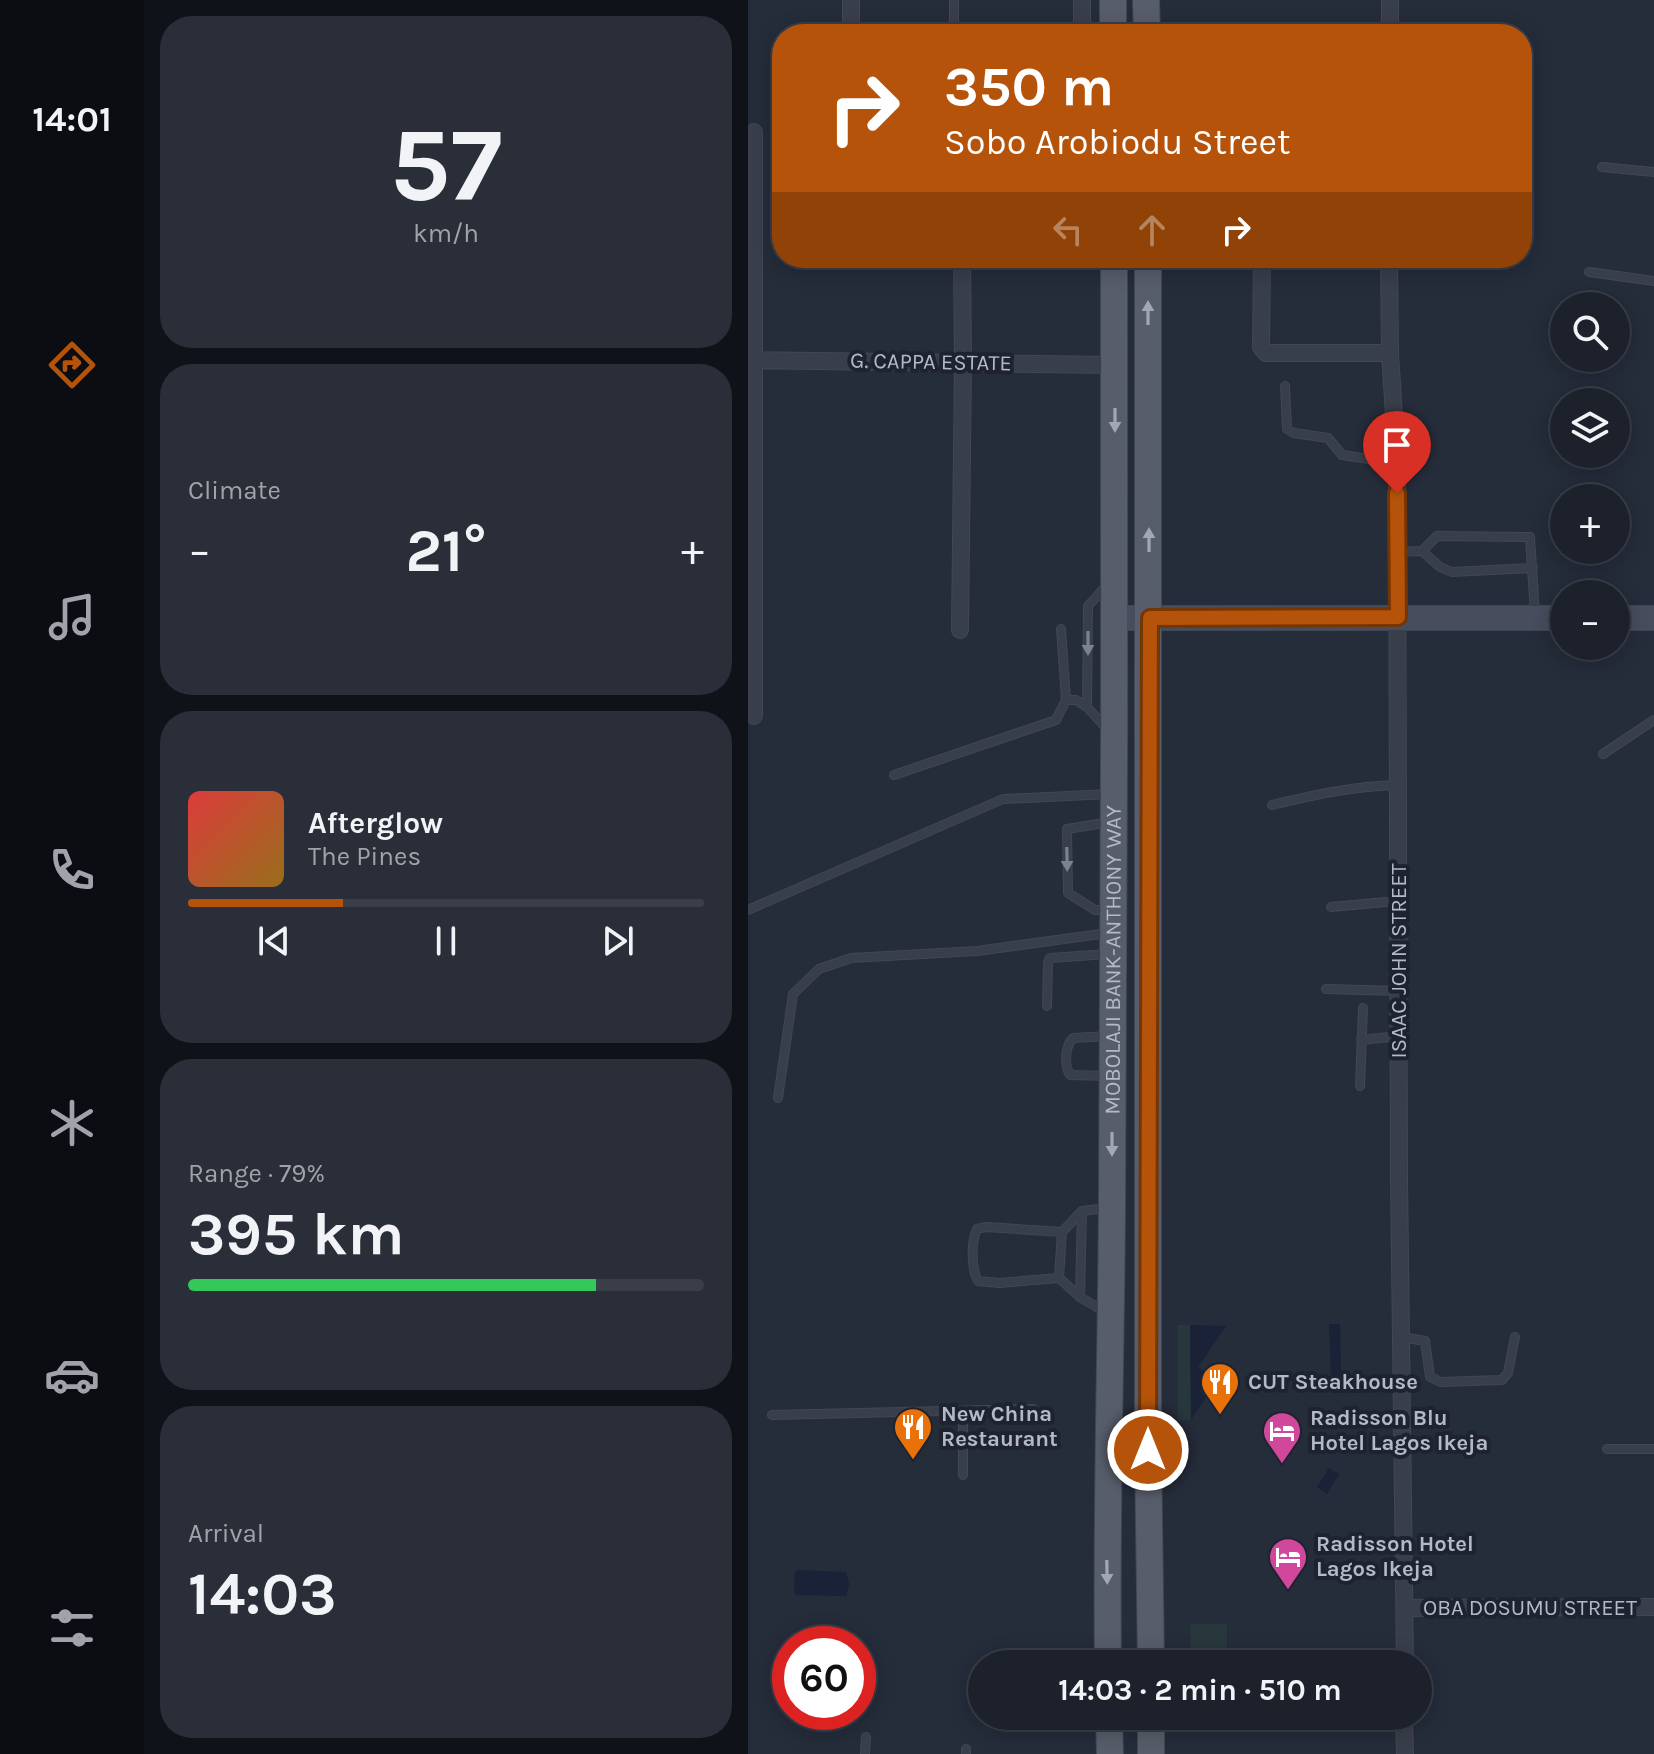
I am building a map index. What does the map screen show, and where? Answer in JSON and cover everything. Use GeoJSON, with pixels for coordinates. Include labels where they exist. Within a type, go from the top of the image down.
{"type":"FeatureCollection","features":[{"type":"Feature","properties":{"kind":"main road"},"geometry":{"type":"LineString","coordinates":[[1113,0],[1113,24]]}},
{"type":"Feature","properties":{"kind":"main road"},"geometry":{"type":"LineString","coordinates":[[1146,0],[1147,24]]}},
{"type":"Feature","properties":{"kind":"main road","name":"MOBOLAJI BANK-ANTHONY WAY"},"geometry":{"type":"LineString","coordinates":[[1108,1650],[1106,1526],[1111,1316],[1116,618],[1114,268]]}},
{"type":"Feature","properties":{"kind":"main road","name":"MOBOLAJI BANK-ANTHONY WAY"},"geometry":{"type":"LineString","coordinates":[[1148,268],[1151,1650]]}},
{"type":"Feature","properties":{"kind":"main road"},"geometry":{"type":"LineString","coordinates":[[1107,1453],[1115,1466],[1134,1470],[1148,1450]]}},
{"type":"Feature","properties":{"kind":"main road"},"geometry":{"type":"LineString","coordinates":[[1106,1526],[1118,1503],[1128,1501],[1142,1509],[1149,1529]]}},
{"type":"Feature","properties":{"kind":"main road"},"geometry":{"type":"LineString","coordinates":[[1109,1730],[1110,1754]]}},
{"type":"Feature","properties":{"kind":"main road"},"geometry":{"type":"LineString","coordinates":[[1151,1730],[1151,1754]]}},
{"type":"Feature","properties":{"kind":"street"},"geometry":{"type":"LineString","coordinates":[[851,0],[851,24]]}},
{"type":"Feature","properties":{"kind":"street"},"geometry":{"type":"LineString","coordinates":[[1082,0],[1082,24]]}},
{"type":"Feature","properties":{"kind":"street"},"geometry":{"type":"LineString","coordinates":[[1390,0],[1390,24]]}},
{"type":"Feature","properties":{"kind":"street"},"geometry":{"type":"LineString","coordinates":[[754,132],[751,360],[754,716]]}},
{"type":"Feature","properties":{"kind":"street"},"geometry":{"type":"LineString","coordinates":[[960,630],[962,268]]}},
{"type":"Feature","properties":{"kind":"street"},"geometry":{"type":"LineString","coordinates":[[1262,268],[1261,347],[1266,353],[1390,353]]}},
{"type":"Feature","properties":{"kind":"street","name":"ISAAC JOHN STREET"},"geometry":{"type":"LineString","coordinates":[[1389,268],[1390,353],[1397,463],[1405,1650]]}},
{"type":"Feature","properties":{"kind":"street","name":"G. CAPPA ESTATE"},"geometry":{"type":"LineString","coordinates":[[751,360],[1114,365]]}},
{"type":"Feature","properties":{"kind":"street"},"geometry":{"type":"LineString","coordinates":[[1116,618],[1550,618]]}},
{"type":"Feature","properties":{"kind":"street"},"geometry":{"type":"LineString","coordinates":[[1630,618],[1654,618]]}},
{"type":"Feature","properties":{"kind":"street","name":"OBA DOSUMU STREET"},"geometry":{"type":"LineString","coordinates":[[1406,1608],[1654,1607]]}},
{"type":"Feature","properties":{"kind":"street"},"geometry":{"type":"LineString","coordinates":[[1404,1730],[1405,1754]]}},
{"type":"Feature","properties":{"kind":"lane"},"geometry":{"type":"LineString","coordinates":[[954,0],[954,24]]}},
{"type":"Feature","properties":{"kind":"lane"},"geometry":{"type":"LineString","coordinates":[[1602,167],[1654,172]]}},
{"type":"Feature","properties":{"kind":"lane"},"geometry":{"type":"LineString","coordinates":[[1589,272],[1654,281]]}},
{"type":"Feature","properties":{"kind":"lane"},"geometry":{"type":"LineString","coordinates":[[1285,386],[1287,429],[1294,433],[1328,438],[1342,455],[1397,463]]}},
{"type":"Feature","properties":{"kind":"lane"},"geometry":{"type":"LineString","coordinates":[[1397,552],[1422,551],[1437,536],[1530,537],[1535,618]]}},
{"type":"Feature","properties":{"kind":"lane"},"geometry":{"type":"LineString","coordinates":[[1422,551],[1440,567],[1452,572],[1533,568]]}},
{"type":"Feature","properties":{"kind":"lane"},"geometry":{"type":"LineString","coordinates":[[1087,707],[1088,606],[1116,576]]}},
{"type":"Feature","properties":{"kind":"lane"},"geometry":{"type":"LineString","coordinates":[[894,775],[1056,720],[1066,700],[1061,629]]}},
{"type":"Feature","properties":{"kind":"lane"},"geometry":{"type":"LineString","coordinates":[[1066,700],[1076,700],[1087,707],[1113,736]]}},
{"type":"Feature","properties":{"kind":"lane"},"geometry":{"type":"LineString","coordinates":[[1603,754],[1654,720]]}},
{"type":"Feature","properties":{"kind":"lane"},"geometry":{"type":"LineString","coordinates":[[1272,805],[1322,793],[1398,785]]}},
{"type":"Feature","properties":{"kind":"lane"},"geometry":{"type":"LineString","coordinates":[[748,910],[1003,799],[1114,794]]}},
{"type":"Feature","properties":{"kind":"lane"},"geometry":{"type":"LineString","coordinates":[[1113,932],[1095,910],[1068,893],[1067,829],[1114,822]]}},
{"type":"Feature","properties":{"kind":"lane"},"geometry":{"type":"LineString","coordinates":[[1331,907],[1398,901]]}},
{"type":"Feature","properties":{"kind":"lane"},"geometry":{"type":"LineString","coordinates":[[1047,1006],[1050,958],[1113,932]]}},
{"type":"Feature","properties":{"kind":"lane"},"geometry":{"type":"LineString","coordinates":[[778,1098],[793,994],[819,969],[851,958],[977,951],[1113,932]]}},
{"type":"Feature","properties":{"kind":"lane"},"geometry":{"type":"LineString","coordinates":[[1326,989],[1399,991]]}},
{"type":"Feature","properties":{"kind":"lane"},"geometry":{"type":"LineString","coordinates":[[1360,1086],[1363,1008]]}},
{"type":"Feature","properties":{"kind":"lane"},"geometry":{"type":"LineString","coordinates":[[1113,1036],[1073,1038],[1067,1046],[1067,1071],[1070,1075],[1113,1076]]}},
{"type":"Feature","properties":{"kind":"lane"},"geometry":{"type":"LineString","coordinates":[[1361,1040],[1399,1036]]}},
{"type":"Feature","properties":{"kind":"lane"},"geometry":{"type":"LineString","coordinates":[[1059,1278],[1062,1232],[1082,1211],[1112,1208]]}},
{"type":"Feature","properties":{"kind":"lane"},"geometry":{"type":"LineString","coordinates":[[1080,1297],[1082,1211]]}},
{"type":"Feature","properties":{"kind":"lane"},"geometry":{"type":"LineString","coordinates":[[1062,1232],[977,1229],[974,1237],[974,1273],[978,1281],[999,1283],[1059,1278],[1080,1297],[1111,1316]]}},
{"type":"Feature","properties":{"kind":"lane"},"geometry":{"type":"LineString","coordinates":[[1401,1337],[1425,1341],[1430,1377],[1441,1382],[1502,1380],[1508,1373],[1515,1337]]}},
{"type":"Feature","properties":{"kind":"lane"},"geometry":{"type":"LineString","coordinates":[[772,1415],[1033,1409]]}},
{"type":"Feature","properties":{"kind":"lane"},"geometry":{"type":"LineString","coordinates":[[963,1411],[963,1475]]}},
{"type":"Feature","properties":{"kind":"lane"},"geometry":{"type":"LineString","coordinates":[[1607,1449],[1654,1449]]}},
{"type":"Feature","properties":{"kind":"lane"},"geometry":{"type":"LineString","coordinates":[[865,1754],[866,1737]]}},
{"type":"Feature","properties":{"kind":"shaded area"},"geometry":{"type":"Polygon","coordinates":[[[1177,1325],[1190,1325],[1191,1420],[1178,1421],[1177,1325]]]}},
{"type":"Feature","properties":{"kind":"shaded area"},"geometry":{"type":"Polygon","coordinates":[[[1190,1624],[1227,1624],[1227,1650],[1191,1650],[1190,1624]]]}},
{"type":"Feature","properties":{"kind":"water"},"geometry":{"type":"Polygon","coordinates":[[[1329,1324],[1340,1324],[1341,1375],[1331,1375],[1329,1324]]]}},
{"type":"Feature","properties":{"kind":"water"},"geometry":{"type":"Polygon","coordinates":[[[1190,1325],[1226,1326],[1198,1367],[1210,1375],[1200,1392],[1206,1397],[1191,1420],[1190,1325]]]}},
{"type":"Feature","properties":{"kind":"water"},"geometry":{"type":"Polygon","coordinates":[[[1329,1468],[1339,1474],[1327,1494],[1317,1487],[1329,1468]]]}},
{"type":"Feature","properties":{"kind":"water"},"geometry":{"type":"Polygon","coordinates":[[[798,1570],[846,1572],[849,1584],[846,1596],[797,1595],[794,1593],[795,1573],[798,1570]]]}},
{"type":"Feature","properties":{"kind":"place","name":"CUT Steakhouse"},"geometry":{"type":"Point","coordinates":[1220,1416]}},
{"type":"Feature","properties":{"kind":"place","name":"New China Restaurant"},"geometry":{"type":"Point","coordinates":[913,1461]}},
{"type":"Feature","properties":{"kind":"place","name":"Radisson Blu Hotel Lagos Ikeja"},"geometry":{"type":"Point","coordinates":[1282,1465]}},
{"type":"Feature","properties":{"kind":"place","name":"Radisson Hotel Lagos Ikeja"},"geometry":{"type":"Point","coordinates":[1288,1591]}},
{"type":"Feature","properties":{"kind":"route"},"geometry":{"type":"LineString","coordinates":[[1148,1450],[1150,618],[1398,617],[1397,493]]}}]}
